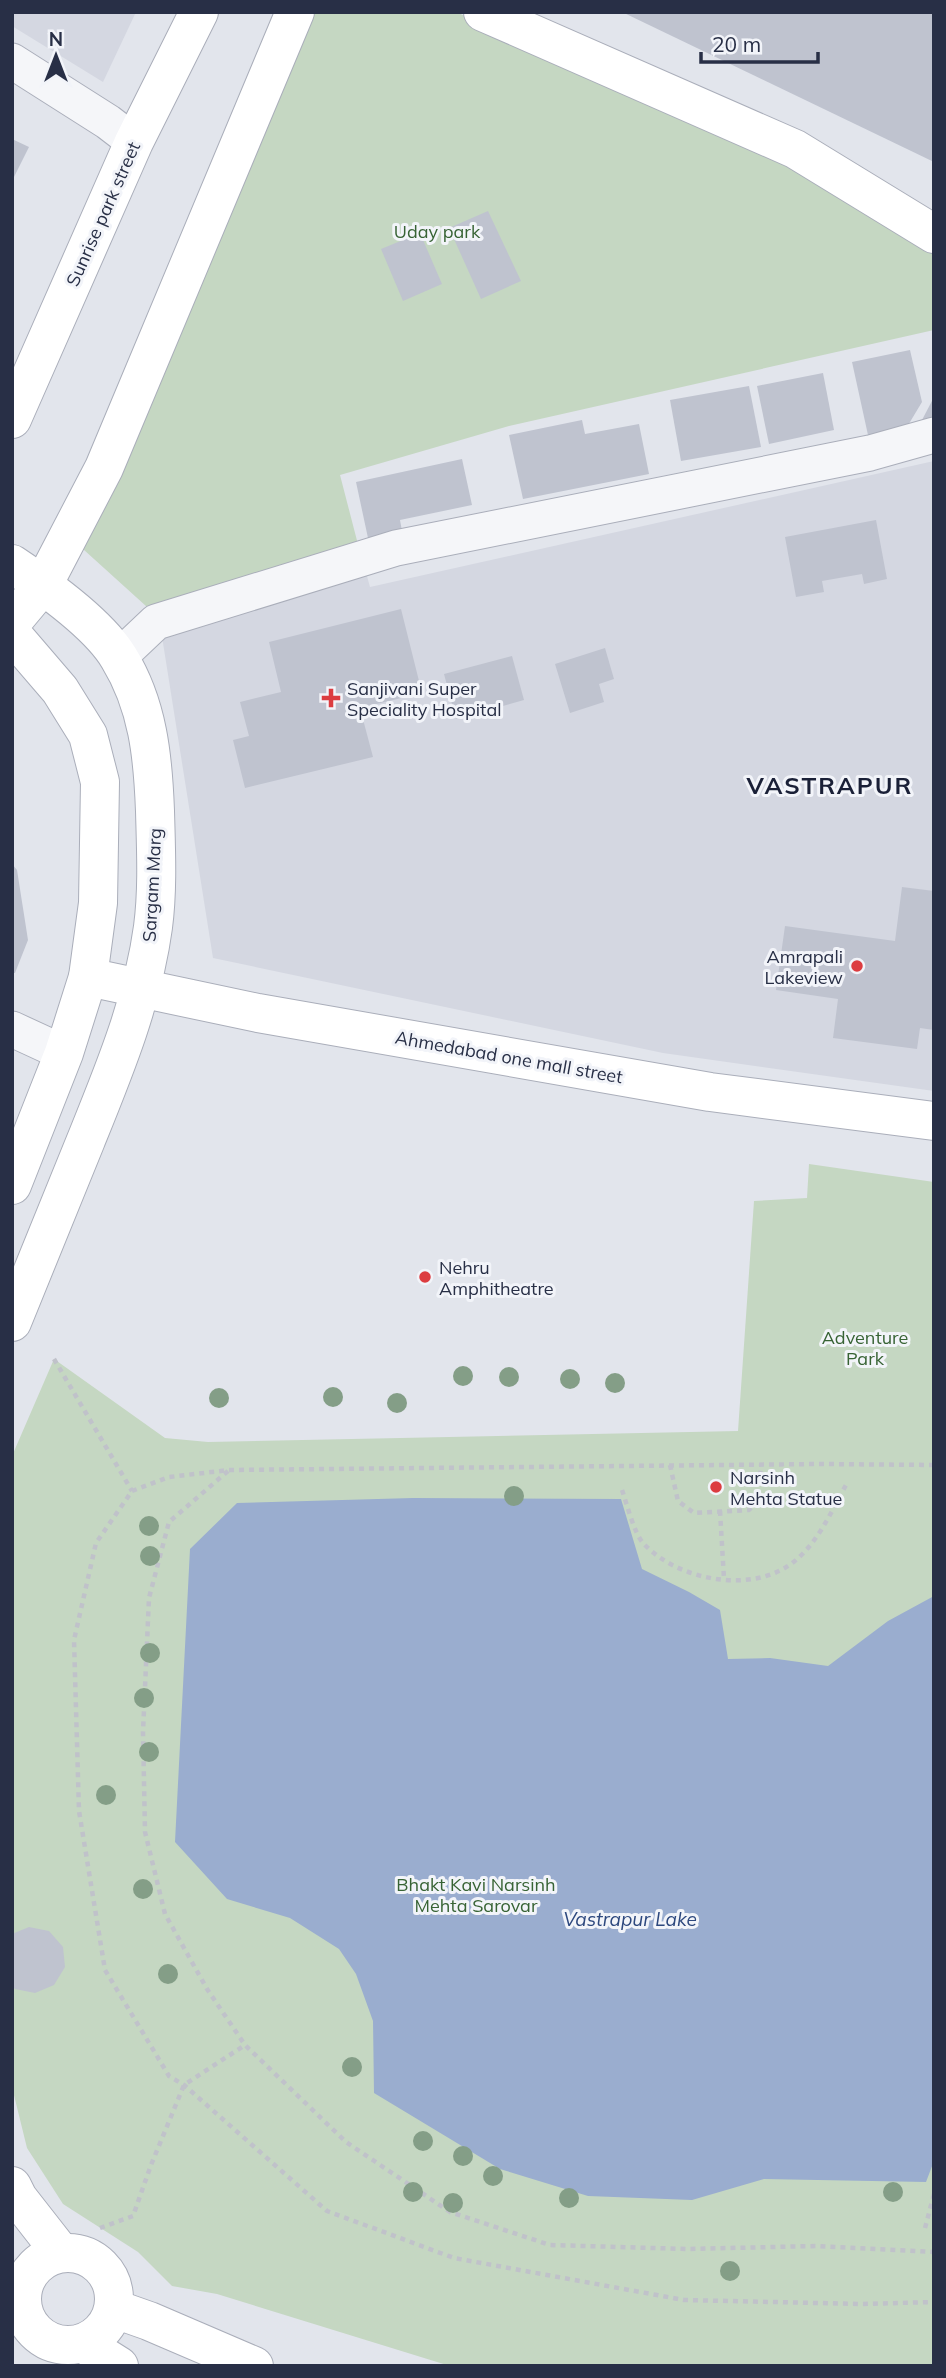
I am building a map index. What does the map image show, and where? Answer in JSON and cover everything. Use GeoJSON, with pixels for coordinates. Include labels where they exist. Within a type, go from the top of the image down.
{"type":"FeatureCollection","features":[{"type":"Feature","properties":{"kind":"main road","name":"Sunrise park street"},"geometry":{"type":"LineString","coordinates":[[12,419],[134,142],[199,12]]}},
{"type":"Feature","properties":{"kind":"main road"},"geometry":{"type":"LineString","coordinates":[[12,622],[43,585],[104,468],[295,12]]}},
{"type":"Feature","properties":{"kind":"main road"},"geometry":{"type":"LineString","coordinates":[[483,12],[796,149],[934,234]]}},
{"type":"Feature","properties":{"kind":"main road","name":"Sargam Marg"},"geometry":{"type":"LineString","coordinates":[[12,564],[43,585],[89,623],[119,657],[144,712],[153,762],[156,861],[153,926],[141,986],[115,1068],[12,1322]]}},
{"type":"Feature","properties":{"kind":"main road"},"geometry":{"type":"LineString","coordinates":[[12,634],[60,690],[88,735],[100,782],[98,903],[88,977],[64,1053],[12,1185]]}},
{"type":"Feature","properties":{"kind":"main road","name":"Ahmedabad one mall street"},"geometry":{"type":"LineString","coordinates":[[88,977],[141,986],[258,1013],[710,1092],[934,1121]]}},
{"type":"Feature","properties":{"kind":"main road"},"geometry":{"type":"LineString","coordinates":[[12,2186],[18,2198],[61,2253]]}},
{"type":"Feature","properties":{"kind":"main road"},"geometry":{"type":"LineString","coordinates":[[72,2351],[97,2335],[108,2323],[115,2309],[111,2284],[98,2264],[85,2256],[61,2253],[39,2263],[30,2273],[17,2306],[30,2326],[40,2335],[72,2351],[119,2366]]}},
{"type":"Feature","properties":{"kind":"main road"},"geometry":{"type":"LineString","coordinates":[[115,2309],[254,2366]]}},
{"type":"Feature","properties":{"kind":"street"},"geometry":{"type":"LineString","coordinates":[[12,61],[108,122],[134,142]]}},
{"type":"Feature","properties":{"kind":"street"},"geometry":{"type":"LineString","coordinates":[[119,657],[156,622],[396,548],[870,453],[934,435]]}},
{"type":"Feature","properties":{"kind":"street"},"geometry":{"type":"LineString","coordinates":[[12,1030],[64,1053]]}},
{"type":"Feature","properties":{"kind":"path"},"geometry":{"type":"LineString","coordinates":[[54,1359],[132,1491]]}},
{"type":"Feature","properties":{"kind":"path"},"geometry":{"type":"LineString","coordinates":[[670,1465],[678,1501],[694,1513],[750,1510],[758,1501],[761,1465]]}},
{"type":"Feature","properties":{"kind":"path"},"geometry":{"type":"LineString","coordinates":[[934,1465],[229,1470],[169,1477],[132,1491],[96,1543],[74,1640],[79,1811],[105,1970],[169,2076],[184,2085],[327,2211],[454,2258],[684,2300],[863,2304],[934,2302]]}},
{"type":"Feature","properties":{"kind":"path"},"geometry":{"type":"LineString","coordinates":[[229,1470],[169,1522],[149,1598],[143,1732],[145,1832],[165,1914],[207,1989],[245,2045],[346,2142],[450,2212],[550,2245],[687,2249],[816,2246],[934,2252]]}},
{"type":"Feature","properties":{"kind":"path"},"geometry":{"type":"LineString","coordinates":[[622,1490],[642,1543],[674,1567],[708,1579],[737,1580],[767,1575],[791,1564],[810,1544],[846,1485]]}},
{"type":"Feature","properties":{"kind":"path"},"geometry":{"type":"LineString","coordinates":[[720,1511],[724,1579]]}},
{"type":"Feature","properties":{"kind":"path"},"geometry":{"type":"LineString","coordinates":[[100,2228],[133,2217],[184,2085],[245,2045]]}},
{"type":"Feature","properties":{"kind":"path"},"geometry":{"type":"LineString","coordinates":[[925,2228],[934,2194]]}},
{"type":"Feature","properties":{"kind":"shaded area"},"geometry":{"type":"Polygon","coordinates":[[[12,12],[136,12],[103,82],[12,26],[12,12]]]}},
{"type":"Feature","properties":{"kind":"shaded area"},"geometry":{"type":"Polygon","coordinates":[[[934,461],[934,1091],[663,1053],[213,958],[160,624],[363,562],[370,587],[934,461]]]}},
{"type":"Feature","properties":{"kind":"green space","name":"Uday park"},"geometry":{"type":"Polygon","coordinates":[[[303,12],[456,12],[787,157],[934,242],[934,330],[509,426],[340,475],[361,556],[157,616],[73,540],[303,12]]]}},
{"type":"Feature","properties":{"kind":"green space","name":"Bhakt Kavi Narsinh Mehta Sarovar"},"geometry":{"type":"Polygon","coordinates":[[[809,1164],[934,1182],[934,2366],[450,2366],[217,2294],[172,2286],[138,2252],[63,2204],[27,2148],[12,2087],[12,1456],[54,1359],[165,1438],[208,1442],[738,1431],[754,1201],[807,1198],[809,1164]]]}},
{"type":"Feature","properties":{"kind":"water","name":"Vastrapur Lake"},"geometry":{"type":"Polygon","coordinates":[[[413,1498],[621,1499],[642,1569],[720,1610],[728,1659],[770,1658],[828,1666],[888,1621],[934,1596],[934,2161],[926,2182],[764,2179],[692,2200],[588,2196],[500,2169],[374,2093],[373,2021],[356,1974],[339,1949],[290,1918],[227,1899],[175,1842],[190,1549],[237,1503],[413,1498]]]}},
{"type":"Feature","properties":{"kind":"building"},"geometry":{"type":"Polygon","coordinates":[[[622,12],[934,12],[934,162],[622,12]]]}},
{"type":"Feature","properties":{"kind":"building"},"geometry":{"type":"Polygon","coordinates":[[[12,139],[29,147],[12,181],[12,139]]]}},
{"type":"Feature","properties":{"kind":"building"},"geometry":{"type":"Polygon","coordinates":[[[488,211],[521,281],[481,299],[449,228],[488,211]]]}},
{"type":"Feature","properties":{"kind":"building"},"geometry":{"type":"Polygon","coordinates":[[[420,233],[442,284],[403,301],[381,249],[420,233]]]}},
{"type":"Feature","properties":{"kind":"building"},"geometry":{"type":"Polygon","coordinates":[[[910,350],[922,402],[907,427],[868,435],[852,362],[910,350]]]}},
{"type":"Feature","properties":{"kind":"building"},"geometry":{"type":"Polygon","coordinates":[[[823,373],[834,430],[769,444],[757,386],[823,373]]]}},
{"type":"Feature","properties":{"kind":"building"},"geometry":{"type":"Polygon","coordinates":[[[749,386],[761,447],[681,461],[670,400],[749,386]]]}},
{"type":"Feature","properties":{"kind":"building"},"geometry":{"type":"Polygon","coordinates":[[[934,397],[934,426],[922,420],[934,397]]]}},
{"type":"Feature","properties":{"kind":"building"},"geometry":{"type":"Polygon","coordinates":[[[582,420],[585,434],[639,424],[649,474],[523,499],[509,435],[582,420]]]}},
{"type":"Feature","properties":{"kind":"building"},"geometry":{"type":"Polygon","coordinates":[[[462,459],[472,505],[400,520],[402,531],[368,538],[356,482],[462,459]]]}},
{"type":"Feature","properties":{"kind":"building"},"geometry":{"type":"Polygon","coordinates":[[[876,520],[887,579],[864,584],[862,574],[822,581],[824,592],[796,597],[785,537],[876,520]]]}},
{"type":"Feature","properties":{"kind":"building","name":"Sanjivani Super Speciality Hospital"},"geometry":{"type":"Polygon","coordinates":[[[401,609],[422,693],[360,708],[373,757],[245,788],[233,740],[249,736],[240,702],[281,692],[269,642],[401,609]]]}},
{"type":"Feature","properties":{"kind":"building"},"geometry":{"type":"Polygon","coordinates":[[[605,648],[614,679],[599,684],[604,702],[570,713],[555,664],[605,648]]]}},
{"type":"Feature","properties":{"kind":"building"},"geometry":{"type":"Polygon","coordinates":[[[512,656],[524,700],[456,719],[444,674],[512,656]]]}},
{"type":"Feature","properties":{"kind":"building"},"geometry":{"type":"Polygon","coordinates":[[[12,864],[17,870],[28,940],[15,973],[12,973],[12,864]]]}},
{"type":"Feature","properties":{"kind":"building","name":"Amrapali Lakeview"},"geometry":{"type":"Polygon","coordinates":[[[902,887],[934,891],[934,1030],[920,1028],[917,1049],[833,1038],[838,999],[776,990],[785,926],[895,941],[902,887]]]}},
{"type":"Feature","properties":{"kind":"building"},"geometry":{"type":"Polygon","coordinates":[[[29,1927],[49,1931],[63,1947],[65,1967],[54,1985],[35,1993],[12,1986],[12,1934],[29,1927]]]}},
{"type":"Feature","properties":{"kind":"place","name":"Sanjivani Super Speciality Hospital"},"geometry":{"type":"Point","coordinates":[331,698]}},
{"type":"Feature","properties":{"kind":"place","name":"Amrapali Lakeview"},"geometry":{"type":"Point","coordinates":[857,966]}},
{"type":"Feature","properties":{"kind":"place","name":"Nehru Amphitheatre"},"geometry":{"type":"Point","coordinates":[425,1277]}},
{"type":"Feature","properties":{"kind":"place","name":"Narsinh Mehta Statue"},"geometry":{"type":"Point","coordinates":[716,1487]}},
{"type":"Feature","properties":{"kind":"district","name":"VASTRAPUR"},"geometry":{"type":"Point","coordinates":[830,785]}},
{"type":"Feature","properties":{"kind":"park label","name":"Adventure Park"},"geometry":{"type":"Point","coordinates":[865,1347]}}]}
